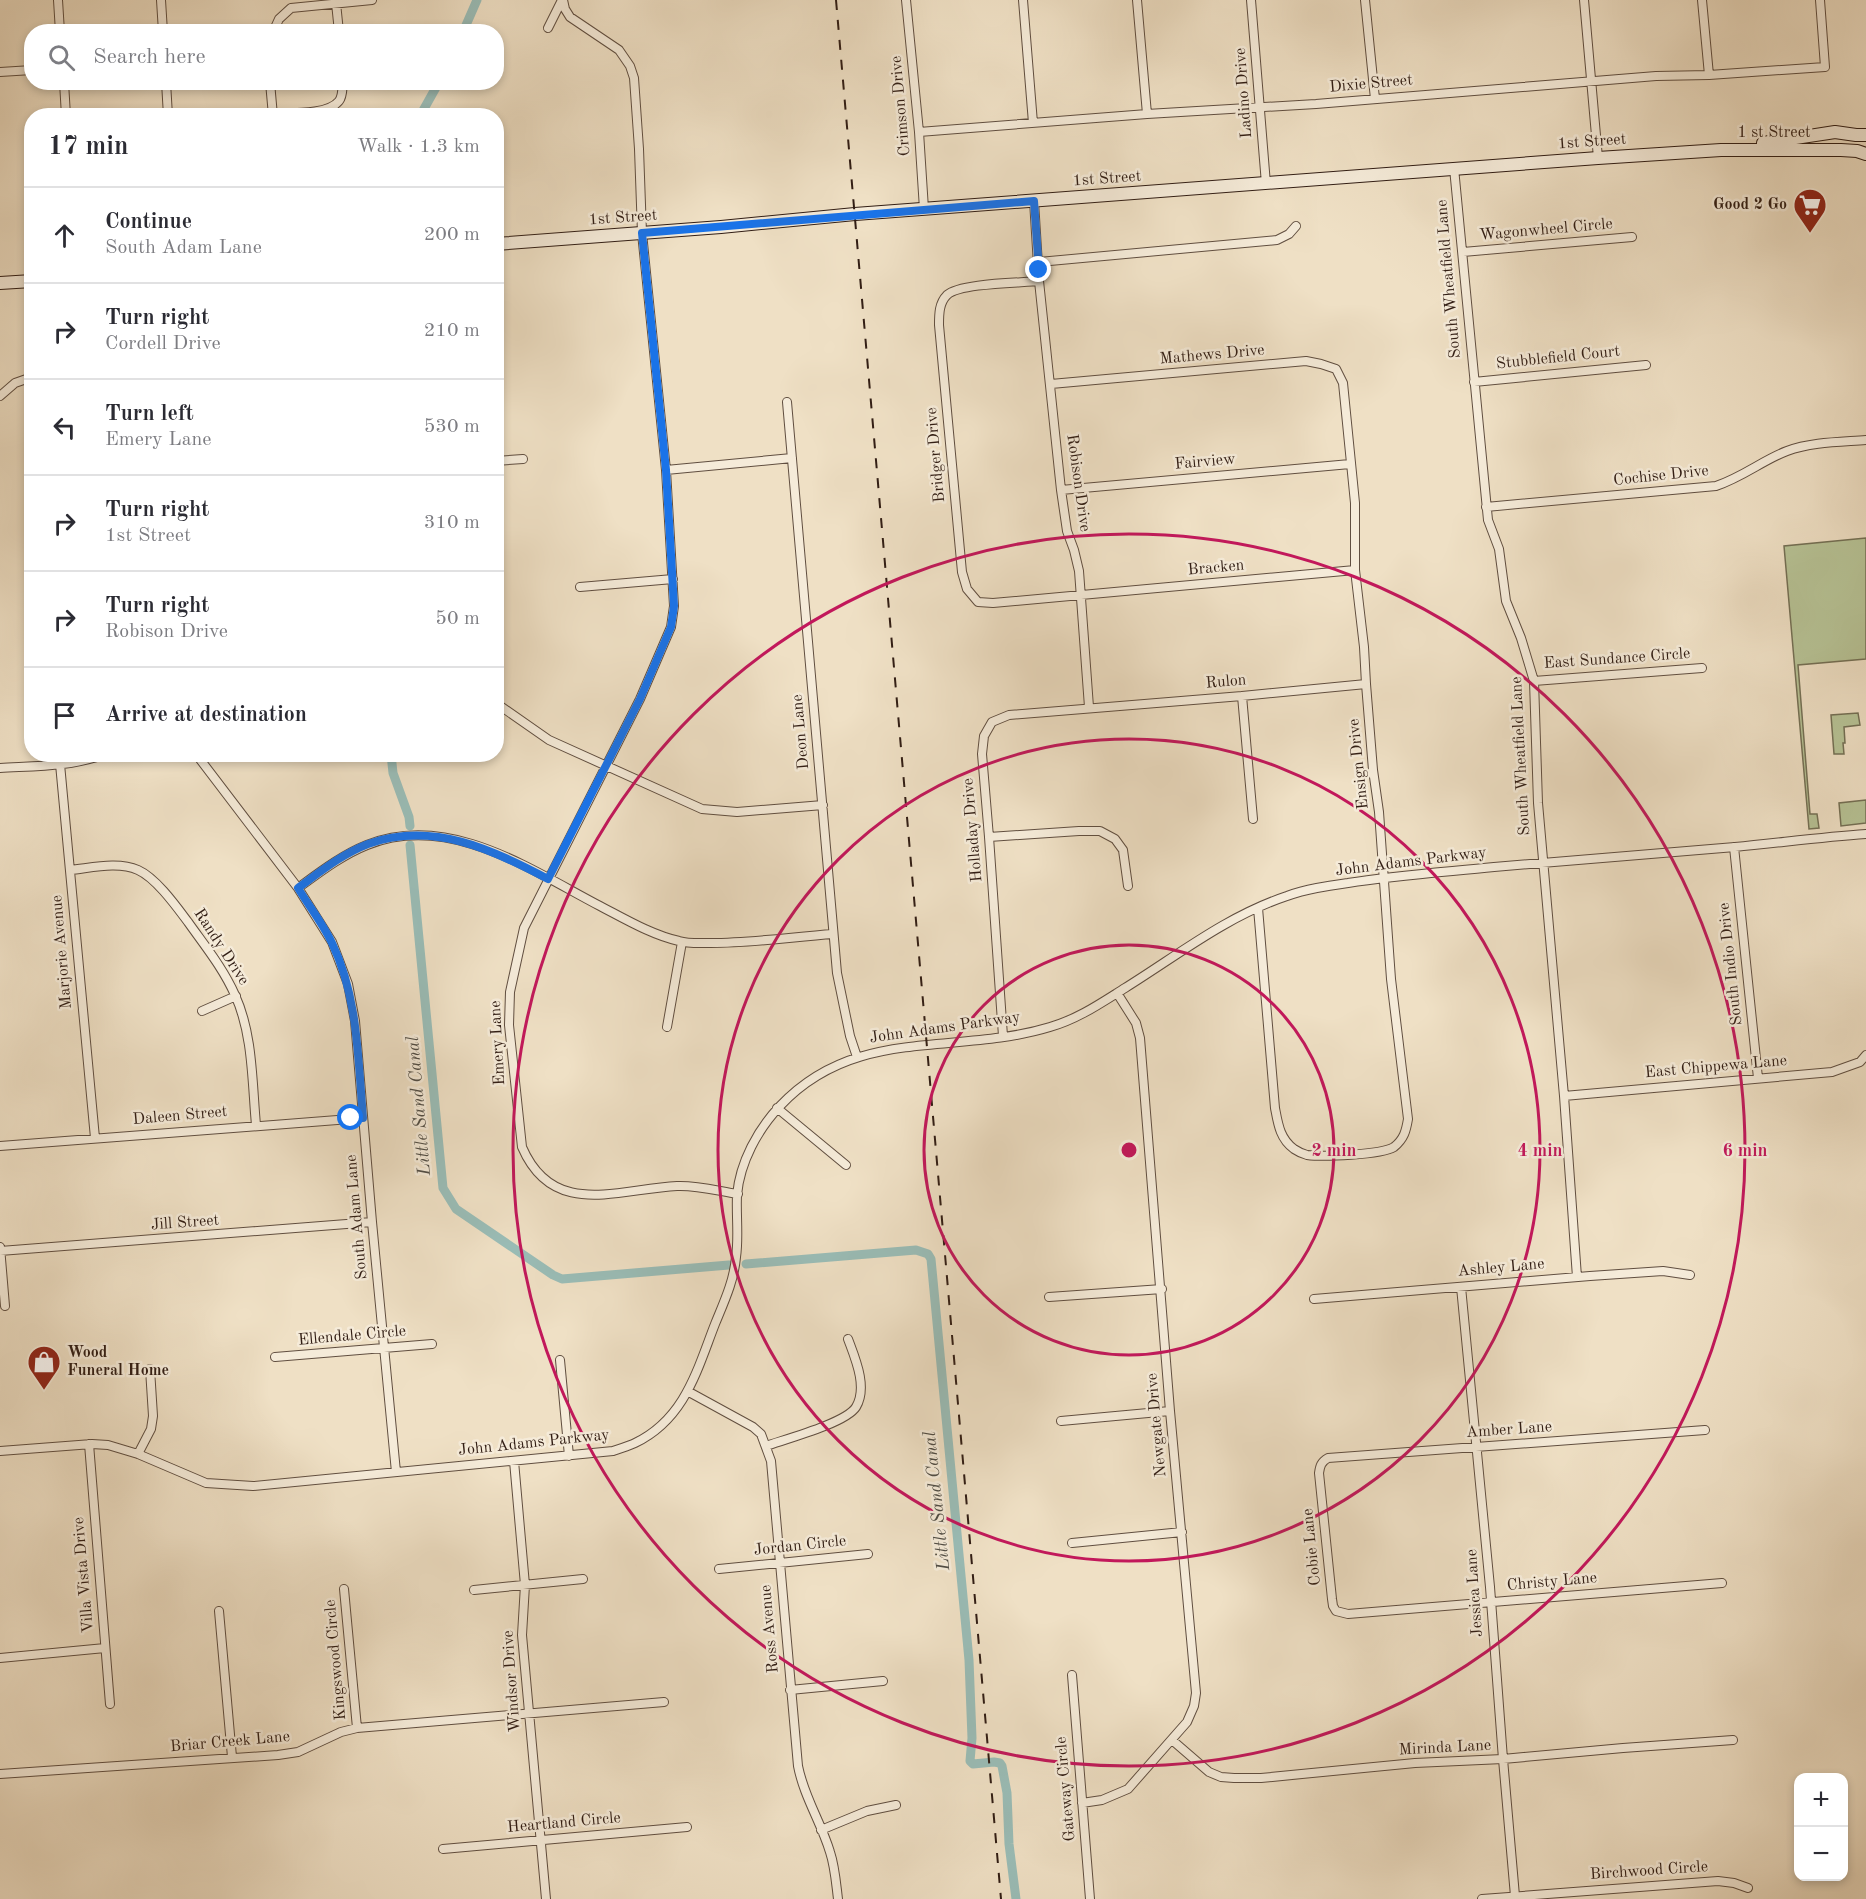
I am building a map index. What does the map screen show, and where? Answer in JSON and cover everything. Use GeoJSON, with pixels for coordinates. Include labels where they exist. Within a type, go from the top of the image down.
{"type":"FeatureCollection","features":[{"type":"Feature","properties":{"kind":"main road","name":"1 st Street"},"geometry":{"type":"LineString","coordinates":[[1721,150],[1835,132],[1866,135]]}},
{"type":"Feature","properties":{"kind":"main road","name":"1st Street"},"geometry":{"type":"LineString","coordinates":[[504,243],[1454,168],[1721,150]]}},
{"type":"Feature","properties":{"kind":"main road","name":"1 st Street"},"geometry":{"type":"LineString","coordinates":[[1721,150],[1840,150],[1866,154]]}},
{"type":"Feature","properties":{"kind":"main road"},"geometry":{"type":"LineString","coordinates":[[0,283],[24,282]]}},
{"type":"Feature","properties":{"kind":"street"},"geometry":{"type":"LineString","coordinates":[[58,0],[60,24]]}},
{"type":"Feature","properties":{"kind":"street"},"geometry":{"type":"LineString","coordinates":[[160,0],[162,24]]}},
{"type":"Feature","properties":{"kind":"street"},"geometry":{"type":"LineString","coordinates":[[277,24],[291,9],[372,0]]}},
{"type":"Feature","properties":{"kind":"street"},"geometry":{"type":"LineString","coordinates":[[548,28],[563,0]]}},
{"type":"Feature","properties":{"kind":"street","name":"Emery Lane"},"geometry":{"type":"LineString","coordinates":[[563,0],[570,17],[619,50],[630,66],[634,78],[642,233],[666,470],[674,606],[671,627],[640,699],[524,928],[510,992],[509,1025],[522,1147],[537,1173],[550,1185],[566,1192],[586,1195],[681,1186],[738,1194]]}},
{"type":"Feature","properties":{"kind":"street","name":"Crimson Drive"},"geometry":{"type":"LineString","coordinates":[[906,0],[924,209]]}},
{"type":"Feature","properties":{"kind":"street"},"geometry":{"type":"LineString","coordinates":[[1023,0],[1033,123]]}},
{"type":"Feature","properties":{"kind":"street"},"geometry":{"type":"LineString","coordinates":[[1137,0],[1146,114]]}},
{"type":"Feature","properties":{"kind":"street","name":"Ladino Drive"},"geometry":{"type":"LineString","coordinates":[[1251,0],[1266,184]]}},
{"type":"Feature","properties":{"kind":"street"},"geometry":{"type":"LineString","coordinates":[[1365,0],[1375,99]]}},
{"type":"Feature","properties":{"kind":"street"},"geometry":{"type":"LineString","coordinates":[[1584,0],[1598,158]]}},
{"type":"Feature","properties":{"kind":"street"},"geometry":{"type":"LineString","coordinates":[[1702,0],[1709,75]]}},
{"type":"Feature","properties":{"kind":"street","name":"Dixie Street"},"geometry":{"type":"LineString","coordinates":[[919,132],[1656,76],[1709,75],[1825,67],[1820,0]]}},
{"type":"Feature","properties":{"kind":"street"},"geometry":{"type":"LineString","coordinates":[[336,3],[338,24]]}},
{"type":"Feature","properties":{"kind":"street"},"geometry":{"type":"LineString","coordinates":[[0,72],[24,70]]}},
{"type":"Feature","properties":{"kind":"street"},"geometry":{"type":"LineString","coordinates":[[64,90],[66,108]]}},
{"type":"Feature","properties":{"kind":"street"},"geometry":{"type":"LineString","coordinates":[[166,90],[168,108]]}},
{"type":"Feature","properties":{"kind":"street"},"geometry":{"type":"LineString","coordinates":[[271,90],[272,108]]}},
{"type":"Feature","properties":{"kind":"street"},"geometry":{"type":"LineString","coordinates":[[330,108],[340,100],[342,90]]}},
{"type":"Feature","properties":{"kind":"street","name":"South Wheatfield Lane"},"geometry":{"type":"LineString","coordinates":[[1454,168],[1488,520],[1499,549],[1506,601],[1521,638],[1534,681],[1538,803],[1564,1096],[1577,1276]]}},
{"type":"Feature","properties":{"kind":"street","name":"Robison Drive"},"geometry":{"type":"LineString","coordinates":[[1034,201],[1039,281],[1061,490],[1067,531],[1079,571],[1089,707]]}},
{"type":"Feature","properties":{"kind":"street"},"geometry":{"type":"LineString","coordinates":[[1039,262],[1277,240],[1289,234],[1296,226]]}},
{"type":"Feature","properties":{"kind":"street","name":"Wagonwheel Circle"},"geometry":{"type":"LineString","coordinates":[[1463,252],[1632,237]]}},
{"type":"Feature","properties":{"kind":"street","name":"Bridger Drive"},"geometry":{"type":"LineString","coordinates":[[1039,281],[962,288],[948,295],[939,309],[962,572],[967,589],[978,602],[993,603],[1080,595]]}},
{"type":"Feature","properties":{"kind":"street","name":"Mathews Drive"},"geometry":{"type":"LineString","coordinates":[[1051,384],[1306,362],[1336,369],[1343,383],[1347,406]]}},
{"type":"Feature","properties":{"kind":"street","name":"Stubblefield Court"},"geometry":{"type":"LineString","coordinates":[[1474,382],[1646,364]]}},
{"type":"Feature","properties":{"kind":"street"},"geometry":{"type":"LineString","coordinates":[[0,396],[15,383],[24,380]]}},
{"type":"Feature","properties":{"kind":"street","name":"Deon Lane"},"geometry":{"type":"LineString","coordinates":[[787,402],[833,934],[841,995],[857,1057]]}},
{"type":"Feature","properties":{"kind":"street","name":"Ensign Drive"},"geometry":{"type":"LineString","coordinates":[[1258,908],[1275,1108],[1282,1136],[1293,1149],[1304,1154],[1327,1156],[1379,1152],[1393,1148],[1405,1136],[1408,1119],[1391,979],[1385,877],[1355,570],[1355,503],[1347,406]]}},
{"type":"Feature","properties":{"kind":"street","name":"Cochise Drive"},"geometry":{"type":"LineString","coordinates":[[1486,507],[1716,486],[1732,481],[1798,448],[1866,440]]}},
{"type":"Feature","properties":{"kind":"street"},"geometry":{"type":"LineString","coordinates":[[666,470],[792,458]]}},
{"type":"Feature","properties":{"kind":"street"},"geometry":{"type":"LineString","coordinates":[[504,460],[523,459]]}},
{"type":"Feature","properties":{"kind":"street","name":"Fairview"},"geometry":{"type":"LineString","coordinates":[[1061,490],[1350,464]]}},
{"type":"Feature","properties":{"kind":"street","name":"Bracken"},"geometry":{"type":"LineString","coordinates":[[1080,595],[1355,570]]}},
{"type":"Feature","properties":{"kind":"street"},"geometry":{"type":"LineString","coordinates":[[580,587],[673,579]]}},
{"type":"Feature","properties":{"kind":"street","name":"East Sundance Circle"},"geometry":{"type":"LineString","coordinates":[[1534,681],[1702,668]]}},
{"type":"Feature","properties":{"kind":"street","name":"Rulon"},"geometry":{"type":"LineString","coordinates":[[1089,707],[1365,684]]}},
{"type":"Feature","properties":{"kind":"street"},"geometry":{"type":"LineString","coordinates":[[1242,696],[1253,819]]}},
{"type":"Feature","properties":{"kind":"street","name":"Holladay Drive"},"geometry":{"type":"LineString","coordinates":[[1003,1036],[982,754],[984,736],[992,722],[1009,715],[1089,707]]}},
{"type":"Feature","properties":{"kind":"street"},"geometry":{"type":"LineString","coordinates":[[504,709],[549,740],[702,809],[737,812],[823,805]]}},
{"type":"Feature","properties":{"kind":"street"},"geometry":{"type":"LineString","coordinates":[[0,768],[73,762]]}},
{"type":"Feature","properties":{"kind":"street","name":"South Adam Lane"},"geometry":{"type":"LineString","coordinates":[[202,762],[298,888],[332,942],[348,984],[355,1021],[396,1472]]}},
{"type":"Feature","properties":{"kind":"street","name":"Marjorie Avenue"},"geometry":{"type":"LineString","coordinates":[[60,764],[95,1138]]}},
{"type":"Feature","properties":{"kind":"street"},"geometry":{"type":"LineString","coordinates":[[989,837],[1100,831],[1115,839],[1123,850],[1128,886]]}},
{"type":"Feature","properties":{"kind":"street","name":"John Adams Parkway"},"geometry":{"type":"LineString","coordinates":[[0,1450],[108,1444],[138,1454],[206,1483],[253,1486],[614,1451],[637,1442],[657,1428],[689,1392],[733,1279],[740,1175],[751,1147],[777,1108],[797,1089],[840,1064],[890,1048],[1003,1036],[1051,1027],[1086,1013],[1207,933],[1288,895],[1317,888],[1385,877],[1866,834]]}},
{"type":"Feature","properties":{"kind":"street"},"geometry":{"type":"LineString","coordinates":[[298,888],[340,858],[368,844],[402,836],[422,835],[456,839],[512,859],[660,936],[681,942],[727,943],[833,934]]}},
{"type":"Feature","properties":{"kind":"street","name":"South Indio Drive"},"geometry":{"type":"LineString","coordinates":[[1734,847],[1758,1078]]}},
{"type":"Feature","properties":{"kind":"street","name":"Randy Drive"},"geometry":{"type":"LineString","coordinates":[[70,870],[123,866],[138,870],[149,878],[179,910],[218,963],[236,996],[244,1018],[256,1125]]}},
{"type":"Feature","properties":{"kind":"street"},"geometry":{"type":"LineString","coordinates":[[667,1027],[681,942]]}},
{"type":"Feature","properties":{"kind":"street","name":"Newgate Drive"},"geometry":{"type":"LineString","coordinates":[[1082,1803],[1102,1800],[1128,1789],[1187,1722],[1194,1706],[1196,1693],[1170,1411],[1162,1289],[1140,1038],[1136,1023],[1117,993]]}},
{"type":"Feature","properties":{"kind":"street"},"geometry":{"type":"LineString","coordinates":[[202,1011],[236,996]]}},
{"type":"Feature","properties":{"kind":"street","name":"East Chippewa Lane"},"geometry":{"type":"LineString","coordinates":[[1564,1096],[1833,1072],[1860,1062],[1866,1055]]}},
{"type":"Feature","properties":{"kind":"street"},"geometry":{"type":"LineString","coordinates":[[777,1108],[846,1165]]}},
{"type":"Feature","properties":{"kind":"street","name":"Daleen Street"},"geometry":{"type":"LineString","coordinates":[[0,1146],[363,1118]]}},
{"type":"Feature","properties":{"kind":"street","name":"Jill Street"},"geometry":{"type":"LineString","coordinates":[[0,1249],[372,1222]]}},
{"type":"Feature","properties":{"kind":"street"},"geometry":{"type":"LineString","coordinates":[[0,1249],[5,1306]]}},
{"type":"Feature","properties":{"kind":"street","name":"Ashley Lane"},"geometry":{"type":"LineString","coordinates":[[1314,1299],[1577,1276],[1663,1271],[1690,1275]]}},
{"type":"Feature","properties":{"kind":"street","name":"Jessica Lane"},"geometry":{"type":"LineString","coordinates":[[1461,1287],[1492,1602],[1515,1896]]}},
{"type":"Feature","properties":{"kind":"street"},"geometry":{"type":"LineString","coordinates":[[1049,1297],[1162,1289]]}},
{"type":"Feature","properties":{"kind":"street"},"geometry":{"type":"LineString","coordinates":[[766,1446],[838,1421],[856,1407],[859,1396],[859,1367],[849,1339]]}},
{"type":"Feature","properties":{"kind":"street","name":"Ellendale Circle"},"geometry":{"type":"LineString","coordinates":[[275,1358],[432,1344]]}},
{"type":"Feature","properties":{"kind":"street"},"geometry":{"type":"LineString","coordinates":[[560,1359],[569,1456]]}},
{"type":"Feature","properties":{"kind":"street"},"geometry":{"type":"LineString","coordinates":[[138,1454],[151,1429],[153,1416],[150,1369]]}},
{"type":"Feature","properties":{"kind":"street","name":"Ross Avenue"},"geometry":{"type":"LineString","coordinates":[[689,1392],[753,1427],[761,1434],[771,1461],[790,1690],[801,1785],[830,1851],[838,1899]]}},
{"type":"Feature","properties":{"kind":"street"},"geometry":{"type":"LineString","coordinates":[[1061,1421],[1170,1411]]}},
{"type":"Feature","properties":{"kind":"street","name":"Amber Lane"},"geometry":{"type":"LineString","coordinates":[[1320,1466],[1328,1458],[1705,1430]]}},
{"type":"Feature","properties":{"kind":"street","name":"Villa Vista Drive"},"geometry":{"type":"LineString","coordinates":[[88,1444],[110,1704]]}},
{"type":"Feature","properties":{"kind":"street","name":"Windsor Drive"},"geometry":{"type":"LineString","coordinates":[[514,1461],[525,1585],[522,1635],[546,1899]]}},
{"type":"Feature","properties":{"kind":"street","name":"Cobie Lane"},"geometry":{"type":"LineString","coordinates":[[1320,1466],[1333,1606],[1336,1611],[1348,1614]]}},
{"type":"Feature","properties":{"kind":"street"},"geometry":{"type":"LineString","coordinates":[[1072,1543],[1182,1532]]}},
{"type":"Feature","properties":{"kind":"street","name":"Jordan Circle"},"geometry":{"type":"LineString","coordinates":[[719,1569],[868,1554]]}},
{"type":"Feature","properties":{"kind":"street"},"geometry":{"type":"LineString","coordinates":[[474,1590],[583,1580]]}},
{"type":"Feature","properties":{"kind":"street","name":"Christy Lane"},"geometry":{"type":"LineString","coordinates":[[1348,1614],[1722,1583]]}},
{"type":"Feature","properties":{"kind":"street","name":"Kingswood Circle"},"geometry":{"type":"LineString","coordinates":[[344,1589],[357,1728]]}},
{"type":"Feature","properties":{"kind":"street"},"geometry":{"type":"LineString","coordinates":[[219,1611],[232,1757]]}},
{"type":"Feature","properties":{"kind":"street"},"geometry":{"type":"LineString","coordinates":[[0,1658],[105,1648]]}},
{"type":"Feature","properties":{"kind":"street","name":"Gateway Circle"},"geometry":{"type":"LineString","coordinates":[[1072,1675],[1090,1899]]}},
{"type":"Feature","properties":{"kind":"street"},"geometry":{"type":"LineString","coordinates":[[790,1690],[883,1681]]}},
{"type":"Feature","properties":{"kind":"street","name":"Briar Creek Lane"},"geometry":{"type":"LineString","coordinates":[[0,1774],[278,1755],[298,1752],[341,1732],[357,1728],[664,1702]]}},
{"type":"Feature","properties":{"kind":"street","name":"Mirinda Lane"},"geometry":{"type":"LineString","coordinates":[[1172,1740],[1209,1772],[1221,1777],[1234,1778],[1262,1778],[1733,1740]]}},
{"type":"Feature","properties":{"kind":"street"},"geometry":{"type":"LineString","coordinates":[[821,1830],[867,1811],[896,1805]]}},
{"type":"Feature","properties":{"kind":"street","name":"Heartland Circle"},"geometry":{"type":"LineString","coordinates":[[442,1849],[687,1827]]}},
{"type":"Feature","properties":{"kind":"street","name":"Birchwood Circle"},"geometry":{"type":"LineString","coordinates":[[1482,1899],[1718,1881],[1748,1888]]}},
{"type":"Feature","properties":{"kind":"green space"},"geometry":{"type":"Polygon","coordinates":[[[1866,538],[1866,659],[1798,665],[1810,814],[1817,814],[1819,828],[1809,829],[1784,546],[1866,538]]]}},
{"type":"Feature","properties":{"kind":"green space"},"geometry":{"type":"Polygon","coordinates":[[[1858,713],[1860,725],[1844,727],[1844,754],[1834,754],[1831,715],[1858,713]]]}},
{"type":"Feature","properties":{"kind":"green space"},"geometry":{"type":"Polygon","coordinates":[[[1866,800],[1866,823],[1841,826],[1839,803],[1866,800]]]}},
{"type":"Feature","properties":{"kind":"waterway","name":"Little Sand Canal"},"geometry":{"type":"LineString","coordinates":[[466,24],[477,0]]}},
{"type":"Feature","properties":{"kind":"waterway","name":"Little Sand Canal"},"geometry":{"type":"LineString","coordinates":[[424,108],[435,90]]}},
{"type":"Feature","properties":{"kind":"waterway","name":"Little Sand Canal"},"geometry":{"type":"LineString","coordinates":[[392,762],[393,773],[410,826]]}},
{"type":"Feature","properties":{"kind":"waterway","name":"Little Sand Canal"},"geometry":{"type":"LineString","coordinates":[[410,845],[443,1188],[456,1209],[562,1279],[729,1265]]}},
{"type":"Feature","properties":{"kind":"waterway","name":"Little Sand Canal"},"geometry":{"type":"LineString","coordinates":[[746,1264],[916,1250],[928,1254],[931,1259],[969,1660],[972,1738],[970,1761],[973,1764],[994,1762],[1002,1766],[1007,1793],[1009,1844],[1016,1899]]}},
{"type":"Feature","properties":{"kind":"railway"},"geometry":{"type":"LineString","coordinates":[[836,0],[1001,1899]]}},
{"type":"Feature","properties":{"kind":"place","name":"Good 2 Go"},"geometry":{"type":"Point","coordinates":[1810,234]}},
{"type":"Feature","properties":{"kind":"place","name":"Wood Funeral Home"},"geometry":{"type":"Point","coordinates":[44,1391]}},
{"type":"Feature","properties":{"kind":"route"},"geometry":{"type":"LineString","coordinates":[[351,1118],[363,1118],[355,1021],[348,984],[332,942],[298,888],[340,858],[368,844],[402,836],[422,835],[456,839],[512,859],[548,879],[640,699],[671,627],[674,606],[666,470],[642,233],[1034,201],[1039,270]]}}]}
